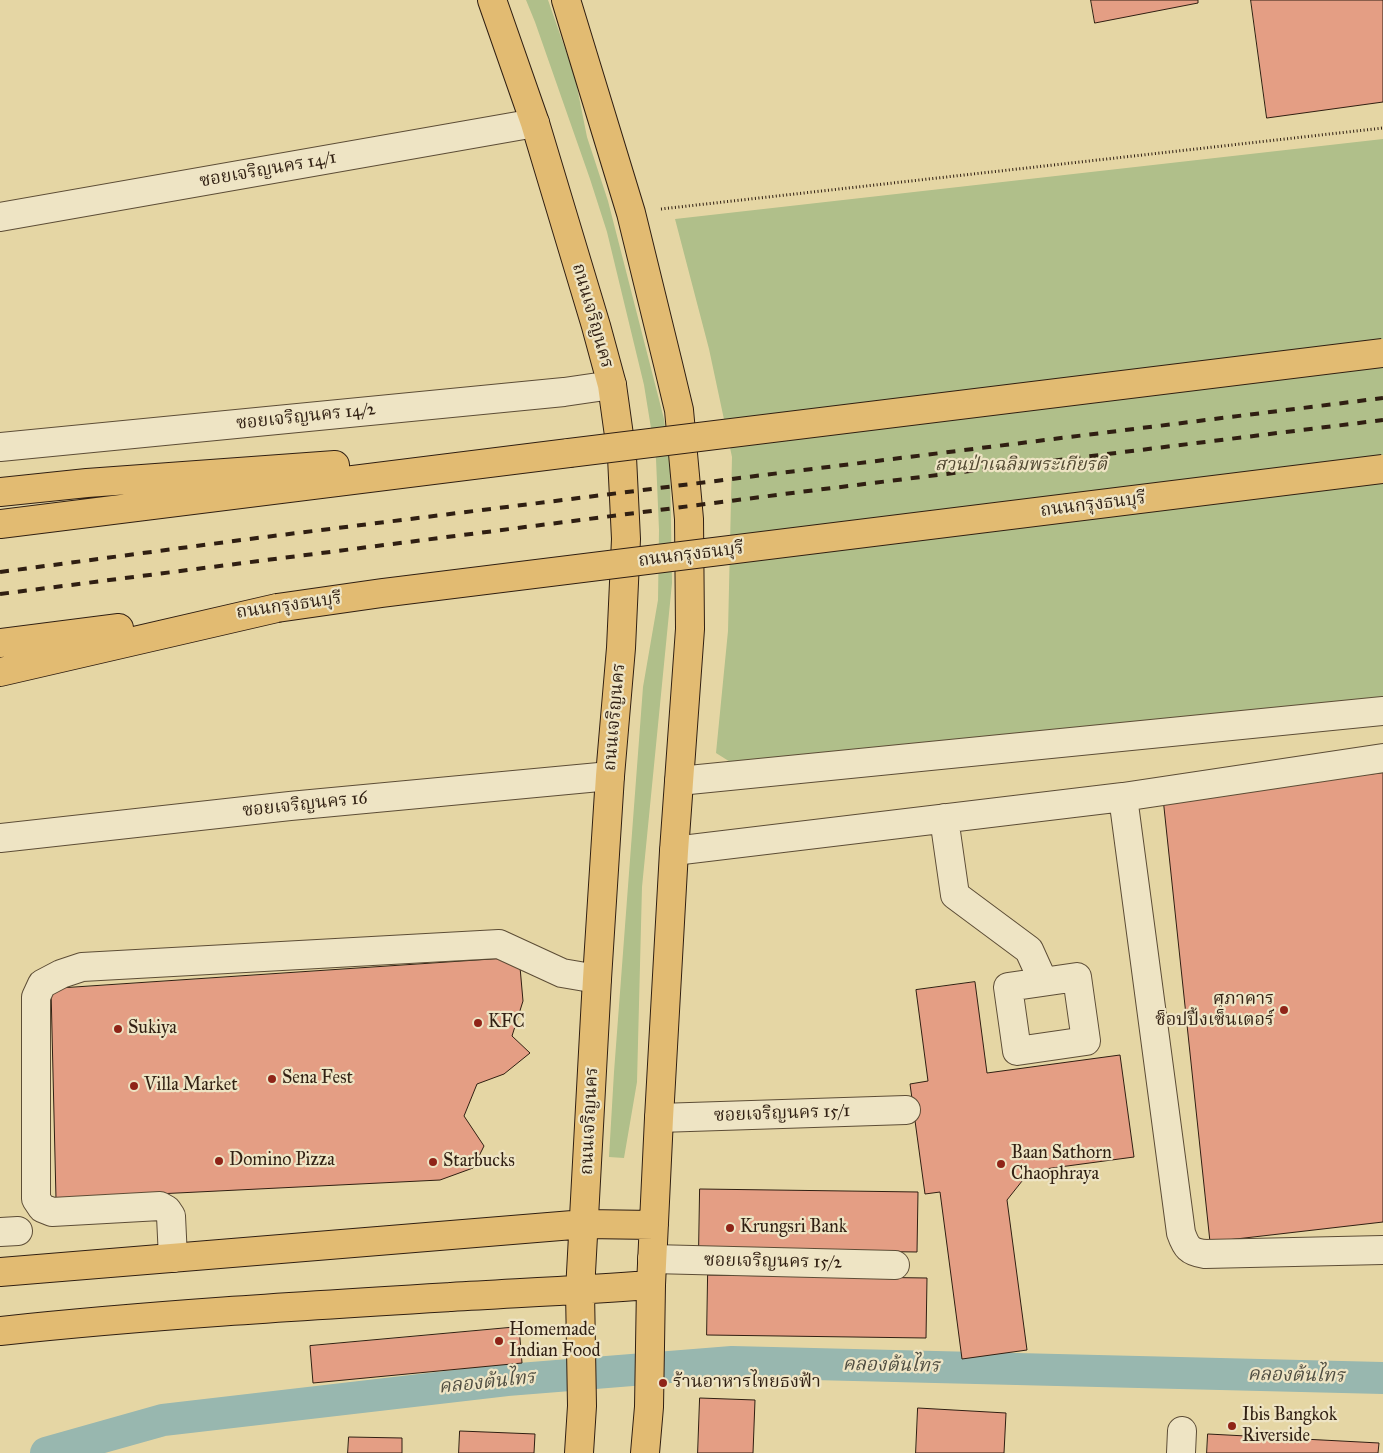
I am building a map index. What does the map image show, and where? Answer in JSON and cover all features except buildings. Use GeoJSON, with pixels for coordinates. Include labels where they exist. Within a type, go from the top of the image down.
{"type":"FeatureCollection","features":[{"type":"Feature","properties":{"kind":"main road","name":"ถนนเจริญนคร"},"geometry":{"type":"LineString","coordinates":[[492,0],[535,123],[612,384],[622,457],[626,539],[621,648],[610,776],[597,979],[580,1291],[582,1406],[579,1453]]}},
{"type":"Feature","properties":{"kind":"main road"},"geometry":{"type":"LineString","coordinates":[[566,0],[631,213],[679,410],[689,519],[690,629],[678,781],[659,1118],[651,1272],[649,1407],[645,1453]]}},
{"type":"Feature","properties":{"kind":"main road"},"geometry":{"type":"LineString","coordinates":[[0,524],[569,452],[1383,353]]}},
{"type":"Feature","properties":{"kind":"main road"},"geometry":{"type":"LineString","coordinates":[[0,492],[87,483],[277,469],[569,452]]}},
{"type":"Feature","properties":{"kind":"main road","name":"ถนนกรุงธนบุรี"},"geometry":{"type":"LineString","coordinates":[[0,643],[392,592],[1383,470]]}},
{"type":"Feature","properties":{"kind":"main road"},"geometry":{"type":"LineString","coordinates":[[0,672],[277,608]]}},
{"type":"Feature","properties":{"kind":"main road"},"geometry":{"type":"LineString","coordinates":[[0,1272],[585,1224],[654,1225]]}},
{"type":"Feature","properties":{"kind":"main road"},"geometry":{"type":"LineString","coordinates":[[0,1331],[128,1318],[452,1297],[580,1291],[651,1272]]}},
{"type":"Feature","properties":{"kind":"street","name":"ซอยเจริญนคร 14/1"},"geometry":{"type":"LineString","coordinates":[[0,217],[535,123]]}},
{"type":"Feature","properties":{"kind":"street","name":"ซอยเจริญนคร 14/2"},"geometry":{"type":"LineString","coordinates":[[0,447],[564,392],[612,384]]}},
{"type":"Feature","properties":{"kind":"street"},"geometry":{"type":"LineString","coordinates":[[678,781],[1383,711]]}},
{"type":"Feature","properties":{"kind":"street"},"geometry":{"type":"LineString","coordinates":[[674,851],[1123,796],[1383,758]]}},
{"type":"Feature","properties":{"kind":"street","name":"ซอยเจริญนคร 16"},"geometry":{"type":"LineString","coordinates":[[0,838],[299,805],[610,776]]}},
{"type":"Feature","properties":{"kind":"street"},"geometry":{"type":"LineString","coordinates":[[1123,796],[1182,1233],[1186,1245],[1194,1253],[1205,1254],[1383,1250]]}},
{"type":"Feature","properties":{"kind":"street"},"geometry":{"type":"LineString","coordinates":[[944,818],[955,895],[1029,950],[1043,981]]}},
{"type":"Feature","properties":{"kind":"street"},"geometry":{"type":"LineString","coordinates":[[173,1258],[170,1216],[160,1206],[52,1212],[42,1208],[36,1199],[36,997],[42,984],[61,974],[82,967],[499,944],[562,973],[597,979]]}},
{"type":"Feature","properties":{"kind":"street","name":"ซอยเจริญนคร 15/1"},"geometry":{"type":"LineString","coordinates":[[659,1118],[906,1110]]}},
{"type":"Feature","properties":{"kind":"street","name":"ซอยเจริญนคร 15/2"},"geometry":{"type":"LineString","coordinates":[[651,1272],[895,1265]]}},
{"type":"Feature","properties":{"kind":"path"},"geometry":{"type":"LineString","coordinates":[[660,209],[1383,128]]}},
{"type":"Feature","properties":{"kind":"green space"},"geometry":{"type":"Polygon","coordinates":[[[526,0],[548,0],[575,77],[587,137],[608,201],[664,419],[670,464],[672,583],[642,887],[637,1082],[624,1158],[609,1157],[643,687],[658,600],[659,530],[656,459],[644,385],[607,232],[526,0]]]}},
{"type":"Feature","properties":{"kind":"green space","name":"สวนป่าเฉลิมพระเกียรติ"},"geometry":{"type":"Polygon","coordinates":[[[1383,139],[1383,710],[743,770],[716,753],[728,631],[732,457],[709,349],[675,219],[1383,139]]]}},
{"type":"Feature","properties":{"kind":"waterway","name":"คลองต้นไทร"},"geometry":{"type":"LineString","coordinates":[[46,1453],[163,1420],[507,1380],[732,1362],[1383,1378]]}},
{"type":"Feature","properties":{"kind":"railway"},"geometry":{"type":"LineString","coordinates":[[0,572],[249,539],[1383,398]]}},
{"type":"Feature","properties":{"kind":"railway"},"geometry":{"type":"LineString","coordinates":[[0,594],[1383,420]]}},
{"type":"Feature","properties":{"kind":"place","name":"ศุภาคาร ช็อปปิ้งเซ็นเตอร์"},"geometry":{"type":"Point","coordinates":[1284,1010]}},
{"type":"Feature","properties":{"kind":"place","name":"KFC"},"geometry":{"type":"Point","coordinates":[478,1023]}},
{"type":"Feature","properties":{"kind":"place","name":"Sukiya"},"geometry":{"type":"Point","coordinates":[118,1029]}},
{"type":"Feature","properties":{"kind":"place","name":"Sena Fest"},"geometry":{"type":"Point","coordinates":[272,1079]}},
{"type":"Feature","properties":{"kind":"place","name":"Villa Market"},"geometry":{"type":"Point","coordinates":[134,1086]}},
{"type":"Feature","properties":{"kind":"place","name":"Domino Pizza"},"geometry":{"type":"Point","coordinates":[219,1161]}},
{"type":"Feature","properties":{"kind":"place","name":"Starbucks"},"geometry":{"type":"Point","coordinates":[433,1162]}},
{"type":"Feature","properties":{"kind":"place","name":"Baan Sathorn Chaophraya"},"geometry":{"type":"Point","coordinates":[1001,1164]}},
{"type":"Feature","properties":{"kind":"place","name":"Krungsri Bank"},"geometry":{"type":"Point","coordinates":[730,1228]}},
{"type":"Feature","properties":{"kind":"place","name":"Homemade Indian Food"},"geometry":{"type":"Point","coordinates":[499,1341]}},
{"type":"Feature","properties":{"kind":"place","name":"ร้านอาหารไทยธงฟ้า"},"geometry":{"type":"Point","coordinates":[663,1383]}},
{"type":"Feature","properties":{"kind":"place","name":"Ibis Bangkok Riverside"},"geometry":{"type":"Point","coordinates":[1232,1426]}}]}
